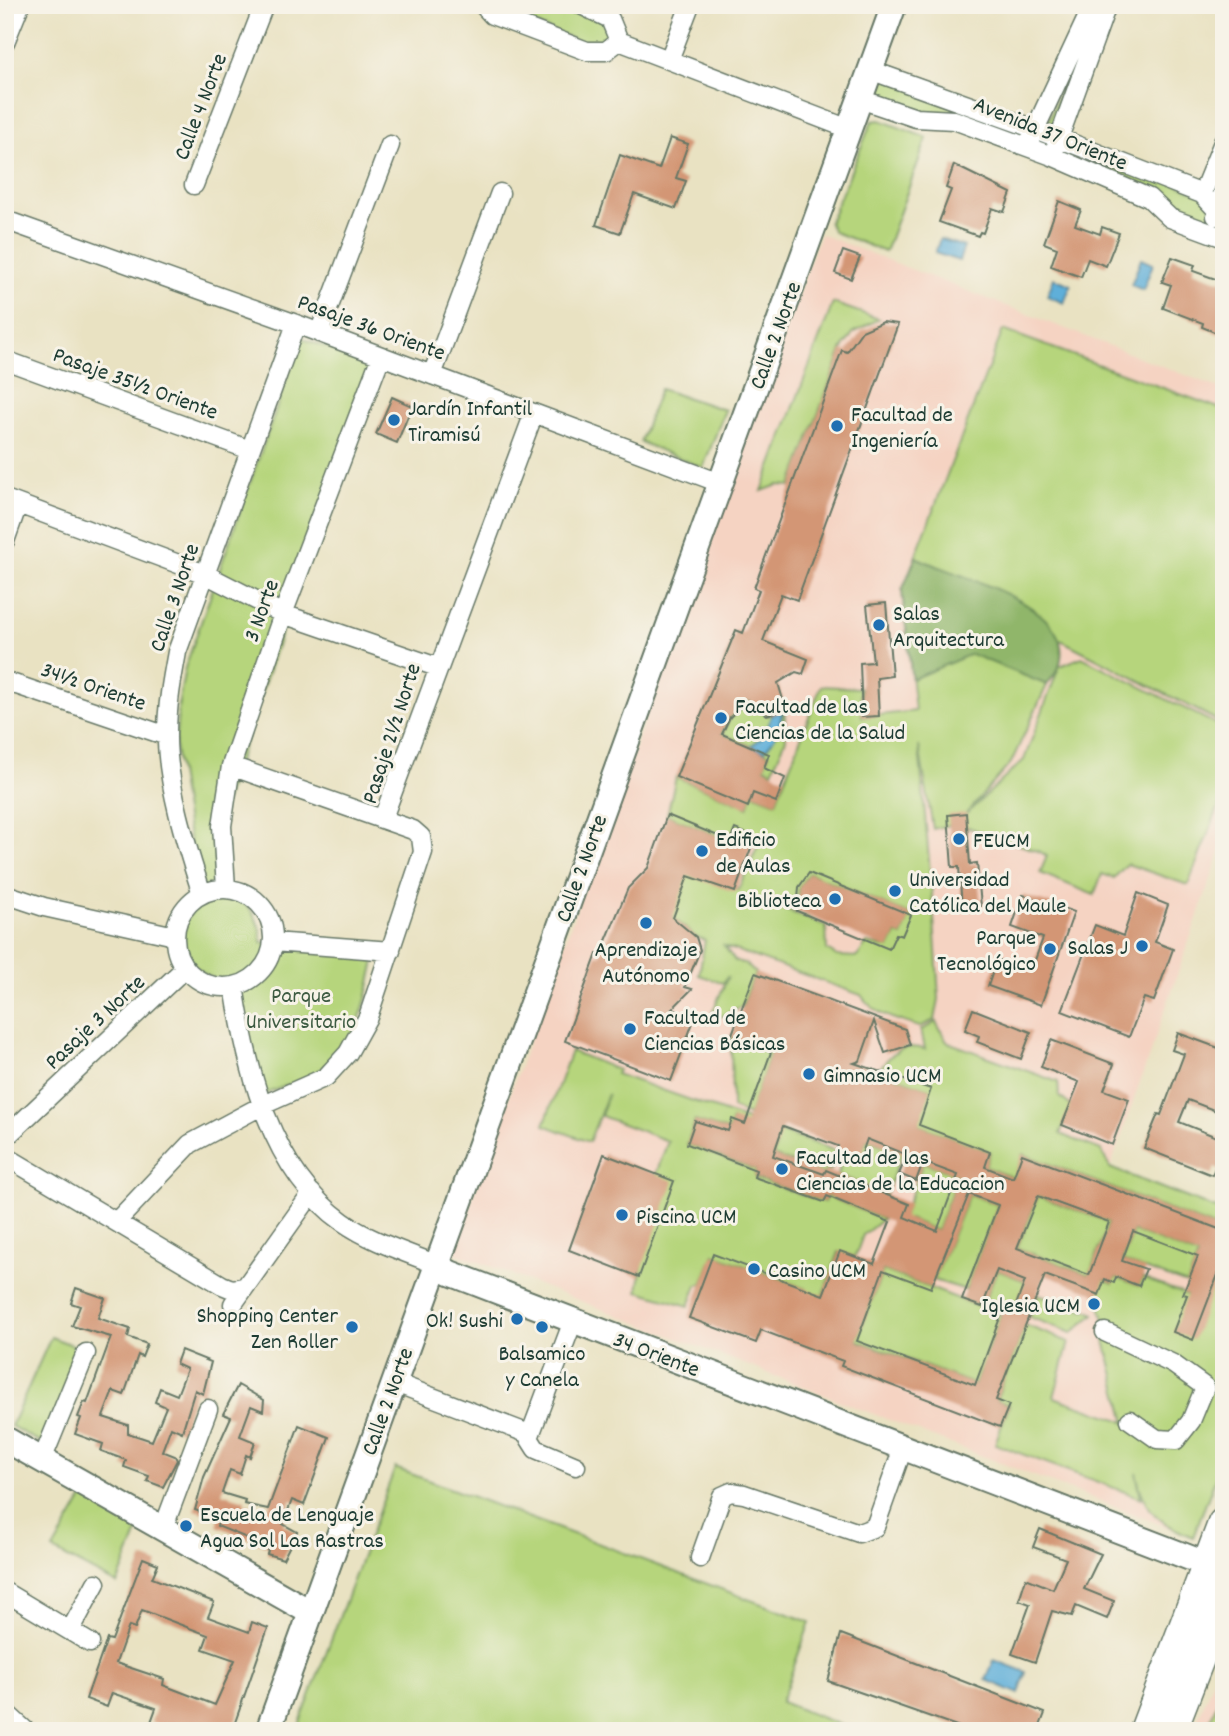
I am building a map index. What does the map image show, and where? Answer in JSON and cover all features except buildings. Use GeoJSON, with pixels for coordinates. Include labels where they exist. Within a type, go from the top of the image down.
{"type":"FeatureCollection","features":[{"type":"Feature","properties":{"kind":"highway"},"geometry":{"type":"LineString","coordinates":[[1170,1731],[1218,1576],[1224,1524]]}},
{"type":"Feature","properties":{"kind":"highway"},"geometry":{"type":"LineString","coordinates":[[1146,1731],[1218,1576]]}},
{"type":"Feature","properties":{"kind":"main road","name":"Calle 2 Norte"},"geometry":{"type":"LineString","coordinates":[[268,1731],[435,1264],[894,5]]}},
{"type":"Feature","properties":{"kind":"main road","name":"34 Oriente"},"geometry":{"type":"LineString","coordinates":[[435,1264],[450,1273],[903,1448],[1218,1576]]}},
{"type":"Feature","properties":{"kind":"main road"},"geometry":{"type":"LineString","coordinates":[[5,1439],[310,1612]]}},
{"type":"Feature","properties":{"kind":"street"},"geometry":{"type":"LineString","coordinates":[[5,43],[20,5]]}},
{"type":"Feature","properties":{"kind":"street","name":"Calle 4 Norte"},"geometry":{"type":"LineString","coordinates":[[194,186],[264,5]]}},
{"type":"Feature","properties":{"kind":"street"},"geometry":{"type":"LineString","coordinates":[[483,5],[492,15],[587,51],[606,51],[619,41]]}},
{"type":"Feature","properties":{"kind":"street"},"geometry":{"type":"LineString","coordinates":[[581,5],[610,19],[619,41],[849,129]]}},
{"type":"Feature","properties":{"kind":"street"},"geometry":{"type":"LineString","coordinates":[[669,60],[690,5]]}},
{"type":"Feature","properties":{"kind":"street"},"geometry":{"type":"LineString","coordinates":[[1027,148],[1093,5]]}},
{"type":"Feature","properties":{"kind":"street"},"geometry":{"type":"LineString","coordinates":[[1055,148],[1107,5]]}},
{"type":"Feature","properties":{"kind":"street","name":"Avenida 37 Oriente"},"geometry":{"type":"LineString","coordinates":[[860,99],[916,118],[954,120],[1027,148],[1055,148],[1202,194],[1216,209],[1217,236],[1170,218],[1154,201],[1055,148],[1035,129],[870,70]]}},
{"type":"Feature","properties":{"kind":"street"},"geometry":{"type":"LineString","coordinates":[[1202,194],[1224,139]]}},
{"type":"Feature","properties":{"kind":"street"},"geometry":{"type":"LineString","coordinates":[[319,333],[390,145]]}},
{"type":"Feature","properties":{"kind":"street","name":"Avenida 37 Oriente"},"geometry":{"type":"LineString","coordinates":[[1142,195],[1148,175]]}},
{"type":"Feature","properties":{"kind":"street"},"geometry":{"type":"LineString","coordinates":[[1216,209],[1224,189]]}},
{"type":"Feature","properties":{"kind":"street"},"geometry":{"type":"LineString","coordinates":[[432,375],[500,193]]}},
{"type":"Feature","properties":{"kind":"street","name":"Pasaje 36 Oriente"},"geometry":{"type":"LineString","coordinates":[[5,220],[296,324],[720,483]]}},
{"type":"Feature","properties":{"kind":"street","name":"Calle 3 Norte"},"geometry":{"type":"LineString","coordinates":[[202,894],[181,829],[167,736],[170,687],[177,652],[296,324]]}},
{"type":"Feature","properties":{"kind":"street","name":"3 Norte"},"geometry":{"type":"LineString","coordinates":[[226,888],[222,826],[231,766],[283,614],[381,356]]}},
{"type":"Feature","properties":{"kind":"street","name":"Pasaje 35½ Oriente"},"geometry":{"type":"LineString","coordinates":[[5,360],[250,450]]}},
{"type":"Feature","properties":{"kind":"street","name":"Pasaje 2½ Norte"},"geometry":{"type":"LineString","coordinates":[[117,1221],[190,1144],[263,1105],[326,1077],[348,1053],[368,1017],[423,852],[423,843],[418,833],[383,818],[437,667],[534,413]]}},
{"type":"Feature","properties":{"kind":"street"},"geometry":{"type":"LineString","coordinates":[[5,541],[12,501],[205,574],[283,614],[437,667]]}},
{"type":"Feature","properties":{"kind":"street","name":"34½ Oriente"},"geometry":{"type":"LineString","coordinates":[[5,681],[167,736]]}},
{"type":"Feature","properties":{"kind":"street"},"geometry":{"type":"LineString","coordinates":[[231,766],[383,818]]}},
{"type":"Feature","properties":{"kind":"street"},"geometry":{"type":"LineString","coordinates":[[226,888],[252,897],[264,909],[271,922],[273,942],[261,971],[234,986],[203,982],[185,968],[177,951],[175,936],[184,909],[202,894],[226,888]]}},
{"type":"Feature","properties":{"kind":"street"},"geometry":{"type":"LineString","coordinates":[[6,896],[44,908],[175,936]]}},
{"type":"Feature","properties":{"kind":"street"},"geometry":{"type":"LineString","coordinates":[[273,942],[391,951]]}},
{"type":"Feature","properties":{"kind":"street","name":"Pasaje 3 Norte"},"geometry":{"type":"LineString","coordinates":[[5,1138],[185,968]]}},
{"type":"Feature","properties":{"kind":"street","name":"34 Oriente"},"geometry":{"type":"LineString","coordinates":[[234,986],[248,1059],[263,1105],[279,1144],[312,1193],[334,1215],[355,1230],[435,1264]]}},
{"type":"Feature","properties":{"kind":"street"},"geometry":{"type":"LineString","coordinates":[[5,1156],[222,1285],[232,1289],[243,1287]]}},
{"type":"Feature","properties":{"kind":"street"},"geometry":{"type":"LineString","coordinates":[[233,1304],[312,1193]]}},
{"type":"Feature","properties":{"kind":"street"},"geometry":{"type":"LineString","coordinates":[[529,1434],[573,1321]]}},
{"type":"Feature","properties":{"kind":"street"},"geometry":{"type":"LineString","coordinates":[[1105,1332],[1173,1364],[1205,1387],[1191,1421],[1176,1440],[1157,1439],[1130,1420]]}},
{"type":"Feature","properties":{"kind":"street"},"geometry":{"type":"LineString","coordinates":[[42,1460],[86,1353]]}},
{"type":"Feature","properties":{"kind":"street"},"geometry":{"type":"LineString","coordinates":[[393,1382],[529,1434],[537,1449],[576,1466]]}},
{"type":"Feature","properties":{"kind":"street"},"geometry":{"type":"LineString","coordinates":[[163,1530],[208,1409]]}},
{"type":"Feature","properties":{"kind":"street"},"geometry":{"type":"LineString","coordinates":[[700,1558],[722,1496],[731,1492],[859,1533],[868,1532],[876,1527],[903,1448]]}},
{"type":"Feature","properties":{"kind":"street"},"geometry":{"type":"LineString","coordinates":[[70,1631],[96,1583]]}},
{"type":"Feature","properties":{"kind":"street"},"geometry":{"type":"LineString","coordinates":[[5,1592],[90,1643]]}},
{"type":"Feature","properties":{"kind":"street"},"geometry":{"type":"LineString","coordinates":[[5,1713],[23,1729]]}},
{"type":"Feature","properties":{"kind":"shaded area","name":"Universidad Católica del Maule"},"geometry":{"type":"Polygon","coordinates":[[[820,234],[1224,390],[1224,841],[1110,1168],[1224,1212],[1224,1456],[1193,1537],[453,1252],[820,234]]]}},
{"type":"Feature","properties":{"kind":"shaded area"},"geometry":{"type":"Polygon","coordinates":[[[1224,1652],[1224,1731],[1193,1731],[1224,1652]]]}},
{"type":"Feature","properties":{"kind":"green space"},"geometry":{"type":"Polygon","coordinates":[[[483,5],[581,5],[615,27],[606,51],[483,5]]]}},
{"type":"Feature","properties":{"kind":"green space"},"geometry":{"type":"Polygon","coordinates":[[[1094,5],[1059,140],[1202,194],[1224,140],[1224,189],[1211,233],[1052,156],[860,99],[870,70],[1043,134],[1094,5]]]}},
{"type":"Feature","properties":{"kind":"green space"},"geometry":{"type":"Polygon","coordinates":[[[880,120],[927,138],[885,252],[834,232],[829,223],[872,121],[880,120]]]}},
{"type":"Feature","properties":{"kind":"green space"},"geometry":{"type":"Polygon","coordinates":[[[833,303],[879,319],[853,333],[842,350],[791,486],[778,485],[762,491],[833,303]]]}},
{"type":"Feature","properties":{"kind":"green space"},"geometry":{"type":"Polygon","coordinates":[[[1003,330],[1224,410],[1224,724],[1059,639],[1060,666],[1082,657],[1224,728],[1224,793],[1188,885],[1127,864],[1114,878],[1102,874],[1094,895],[1040,873],[1047,856],[1040,852],[956,823],[933,829],[919,746],[939,999],[935,1020],[919,1027],[894,1019],[873,1008],[861,995],[724,946],[735,961],[746,964],[755,973],[742,1006],[708,1023],[728,976],[723,983],[699,975],[705,940],[696,937],[673,918],[671,870],[738,890],[761,839],[735,829],[730,841],[667,815],[676,777],[748,807],[753,793],[776,802],[821,686],[860,688],[862,717],[915,711],[902,591],[1003,330]],[[1058,670],[1047,685],[1011,763],[965,815],[1024,760],[1058,670]],[[809,873],[799,887],[797,911],[756,898],[826,926],[827,950],[837,956],[857,957],[867,943],[889,948],[896,934],[902,936],[910,915],[809,873]]]}},
{"type":"Feature","properties":{"kind":"green space","name":"Parque Universitario"},"geometry":{"type":"Polygon","coordinates":[[[301,338],[372,363],[214,833],[217,891],[236,898],[249,908],[258,923],[262,942],[376,955],[361,1016],[347,1044],[325,1067],[312,1075],[265,1094],[227,983],[200,970],[185,951],[182,939],[184,927],[189,914],[199,901],[175,747],[185,668],[301,338]]]}},
{"type":"Feature","properties":{"kind":"green space"},"geometry":{"type":"Polygon","coordinates":[[[660,389],[725,410],[703,468],[640,442],[660,389]]]}},
{"type":"Feature","properties":{"kind":"green space"},"geometry":{"type":"Polygon","coordinates":[[[916,557],[1010,596],[1033,609],[1051,626],[1061,645],[1059,667],[1047,685],[971,654],[912,679],[902,591],[916,557]]]}},
{"type":"Feature","properties":{"kind":"green space"},"geometry":{"type":"Polygon","coordinates":[[[748,700],[767,715],[772,715],[762,737],[751,746],[722,734],[730,717],[748,700]]]}},
{"type":"Feature","properties":{"kind":"green space"},"geometry":{"type":"Polygon","coordinates":[[[784,703],[786,739],[772,771],[764,767],[769,754],[764,751],[780,729],[784,703]]]}},
{"type":"Feature","properties":{"kind":"green space"},"geometry":{"type":"Polygon","coordinates":[[[936,1022],[947,1042],[1058,1082],[1059,1096],[1071,1106],[1060,1134],[1101,1150],[1110,1168],[1224,1212],[1224,1231],[1023,1154],[1014,1178],[985,1167],[990,1152],[918,1125],[930,1089],[863,1066],[878,1071],[903,1048],[925,1049],[921,1030],[936,1022]]]}},
{"type":"Feature","properties":{"kind":"green space"},"geometry":{"type":"Polygon","coordinates":[[[731,1037],[771,1052],[749,1115],[732,1108],[731,1037]]]}},
{"type":"Feature","properties":{"kind":"green space"},"geometry":{"type":"Polygon","coordinates":[[[571,1051],[618,1070],[616,1074],[859,1159],[867,1139],[902,1153],[886,1194],[838,1175],[841,1163],[834,1161],[831,1170],[826,1169],[824,1174],[773,1156],[776,1146],[732,1120],[728,1131],[695,1121],[687,1144],[756,1170],[755,1178],[824,1202],[827,1196],[883,1219],[863,1235],[855,1257],[839,1252],[815,1316],[806,1289],[714,1254],[702,1284],[697,1285],[689,1306],[638,1291],[656,1174],[668,1141],[601,1116],[608,1094],[589,1142],[544,1125],[571,1051]]]}},
{"type":"Feature","properties":{"kind":"green space"},"geometry":{"type":"Polygon","coordinates":[[[923,1162],[958,1175],[937,1231],[909,1219],[887,1262],[923,1162]]]}},
{"type":"Feature","properties":{"kind":"green space"},"geometry":{"type":"Polygon","coordinates":[[[969,1194],[998,1205],[966,1290],[934,1280],[969,1194]]]}},
{"type":"Feature","properties":{"kind":"green space"},"geometry":{"type":"Polygon","coordinates":[[[1038,1196],[1109,1222],[1089,1275],[1017,1248],[1038,1196]]]}},
{"type":"Feature","properties":{"kind":"green space"},"geometry":{"type":"Polygon","coordinates":[[[1133,1231],[1198,1256],[1187,1284],[1122,1261],[1133,1231]]]}},
{"type":"Feature","properties":{"kind":"green space"},"geometry":{"type":"Polygon","coordinates":[[[1224,1259],[1224,1456],[1193,1537],[1170,1526],[1154,1514],[1143,1496],[1136,1472],[1141,1498],[995,1444],[1009,1405],[996,1400],[1025,1325],[1069,1342],[1054,1397],[1126,1422],[1103,1333],[1107,1331],[1097,1294],[1100,1277],[1113,1283],[1116,1277],[1139,1286],[1142,1278],[1187,1295],[1224,1259]]]}},
{"type":"Feature","properties":{"kind":"green space"},"geometry":{"type":"Polygon","coordinates":[[[883,1270],[1001,1315],[975,1385],[851,1338],[857,1339],[883,1270]]]}},
{"type":"Feature","properties":{"kind":"green space"},"geometry":{"type":"Polygon","coordinates":[[[997,1270],[1025,1281],[1020,1313],[985,1300],[997,1270]]]}},
{"type":"Feature","properties":{"kind":"green space"},"geometry":{"type":"Polygon","coordinates":[[[1038,1294],[1094,1314],[1072,1333],[1029,1317],[1038,1294]]]}},
{"type":"Feature","properties":{"kind":"green space"},"geometry":{"type":"Polygon","coordinates":[[[51,1337],[83,1349],[47,1446],[11,1426],[51,1337]]]}},
{"type":"Feature","properties":{"kind":"green space"},"geometry":{"type":"Polygon","coordinates":[[[395,1468],[810,1622],[781,1702],[856,1731],[297,1731],[395,1468]]]}},
{"type":"Feature","properties":{"kind":"green space"},"geometry":{"type":"Polygon","coordinates":[[[93,1481],[146,1512],[117,1584],[53,1550],[93,1481]]]}},
{"type":"Feature","properties":{"kind":"green space"},"geometry":{"type":"Polygon","coordinates":[[[1224,1685],[1224,1731],[1206,1731],[1224,1685]]]}},
{"type":"Feature","properties":{"kind":"water"},"geometry":{"type":"Polygon","coordinates":[[[940,239],[964,247],[959,261],[935,253],[940,239]]]}},
{"type":"Feature","properties":{"kind":"water"},"geometry":{"type":"Polygon","coordinates":[[[1141,259],[1153,264],[1143,290],[1131,285],[1141,259]]]}},
{"type":"Feature","properties":{"kind":"water"},"geometry":{"type":"Polygon","coordinates":[[[1054,278],[1071,285],[1064,303],[1047,296],[1054,278]]]}},
{"type":"Feature","properties":{"kind":"water"},"geometry":{"type":"Polygon","coordinates":[[[782,711],[777,733],[768,747],[764,751],[751,746],[762,737],[772,715],[782,711]]]}},
{"type":"Feature","properties":{"kind":"water"},"geometry":{"type":"Polygon","coordinates":[[[994,1660],[1026,1672],[1019,1694],[986,1680],[994,1660]]]}},
{"type":"Feature","properties":{"kind":"place","name":"Jardín Infantil Tiramisú"},"geometry":{"type":"Point","coordinates":[394,420]}},
{"type":"Feature","properties":{"kind":"place","name":"Facultad de Ingeniería"},"geometry":{"type":"Point","coordinates":[837,426]}},
{"type":"Feature","properties":{"kind":"place","name":"Salas Arquitectura"},"geometry":{"type":"Point","coordinates":[879,625]}},
{"type":"Feature","properties":{"kind":"place","name":"Facultad de las Ciencias de la Salud"},"geometry":{"type":"Point","coordinates":[721,718]}},
{"type":"Feature","properties":{"kind":"place","name":"FEUCM"},"geometry":{"type":"Point","coordinates":[959,839]}},
{"type":"Feature","properties":{"kind":"place","name":"Edificio de Aulas"},"geometry":{"type":"Point","coordinates":[702,851]}},
{"type":"Feature","properties":{"kind":"place","name":"Universidad Católica del Maule"},"geometry":{"type":"Point","coordinates":[895,891]}},
{"type":"Feature","properties":{"kind":"place","name":"Biblioteca"},"geometry":{"type":"Point","coordinates":[835,899]}},
{"type":"Feature","properties":{"kind":"place","name":"Aprendizaje Autónomo"},"geometry":{"type":"Point","coordinates":[646,923]}},
{"type":"Feature","properties":{"kind":"place","name":"Salas J"},"geometry":{"type":"Point","coordinates":[1142,946]}},
{"type":"Feature","properties":{"kind":"place","name":"Parque Tecnológico"},"geometry":{"type":"Point","coordinates":[1050,949]}},
{"type":"Feature","properties":{"kind":"place","name":"Facultad de Ciencias Básicas"},"geometry":{"type":"Point","coordinates":[630,1029]}},
{"type":"Feature","properties":{"kind":"place","name":"Gimnasio UCM"},"geometry":{"type":"Point","coordinates":[809,1074]}},
{"type":"Feature","properties":{"kind":"place","name":"Facultad de las Ciencias de la Educacion"},"geometry":{"type":"Point","coordinates":[782,1169]}},
{"type":"Feature","properties":{"kind":"place","name":"Piscina UCM"},"geometry":{"type":"Point","coordinates":[622,1215]}},
{"type":"Feature","properties":{"kind":"place","name":"Casino UCM"},"geometry":{"type":"Point","coordinates":[754,1269]}},
{"type":"Feature","properties":{"kind":"place","name":"Iglesia UCM"},"geometry":{"type":"Point","coordinates":[1094,1304]}},
{"type":"Feature","properties":{"kind":"place","name":"Ok! Sushi"},"geometry":{"type":"Point","coordinates":[517,1319]}},
{"type":"Feature","properties":{"kind":"place","name":"Shopping Center Zen Roller"},"geometry":{"type":"Point","coordinates":[352,1327]}},
{"type":"Feature","properties":{"kind":"place","name":"Balsamico y Canela"},"geometry":{"type":"Point","coordinates":[542,1327]}},
{"type":"Feature","properties":{"kind":"place","name":"Escuela de Lenguaje Agua Sol Las Rastras"},"geometry":{"type":"Point","coordinates":[186,1526]}}]}
